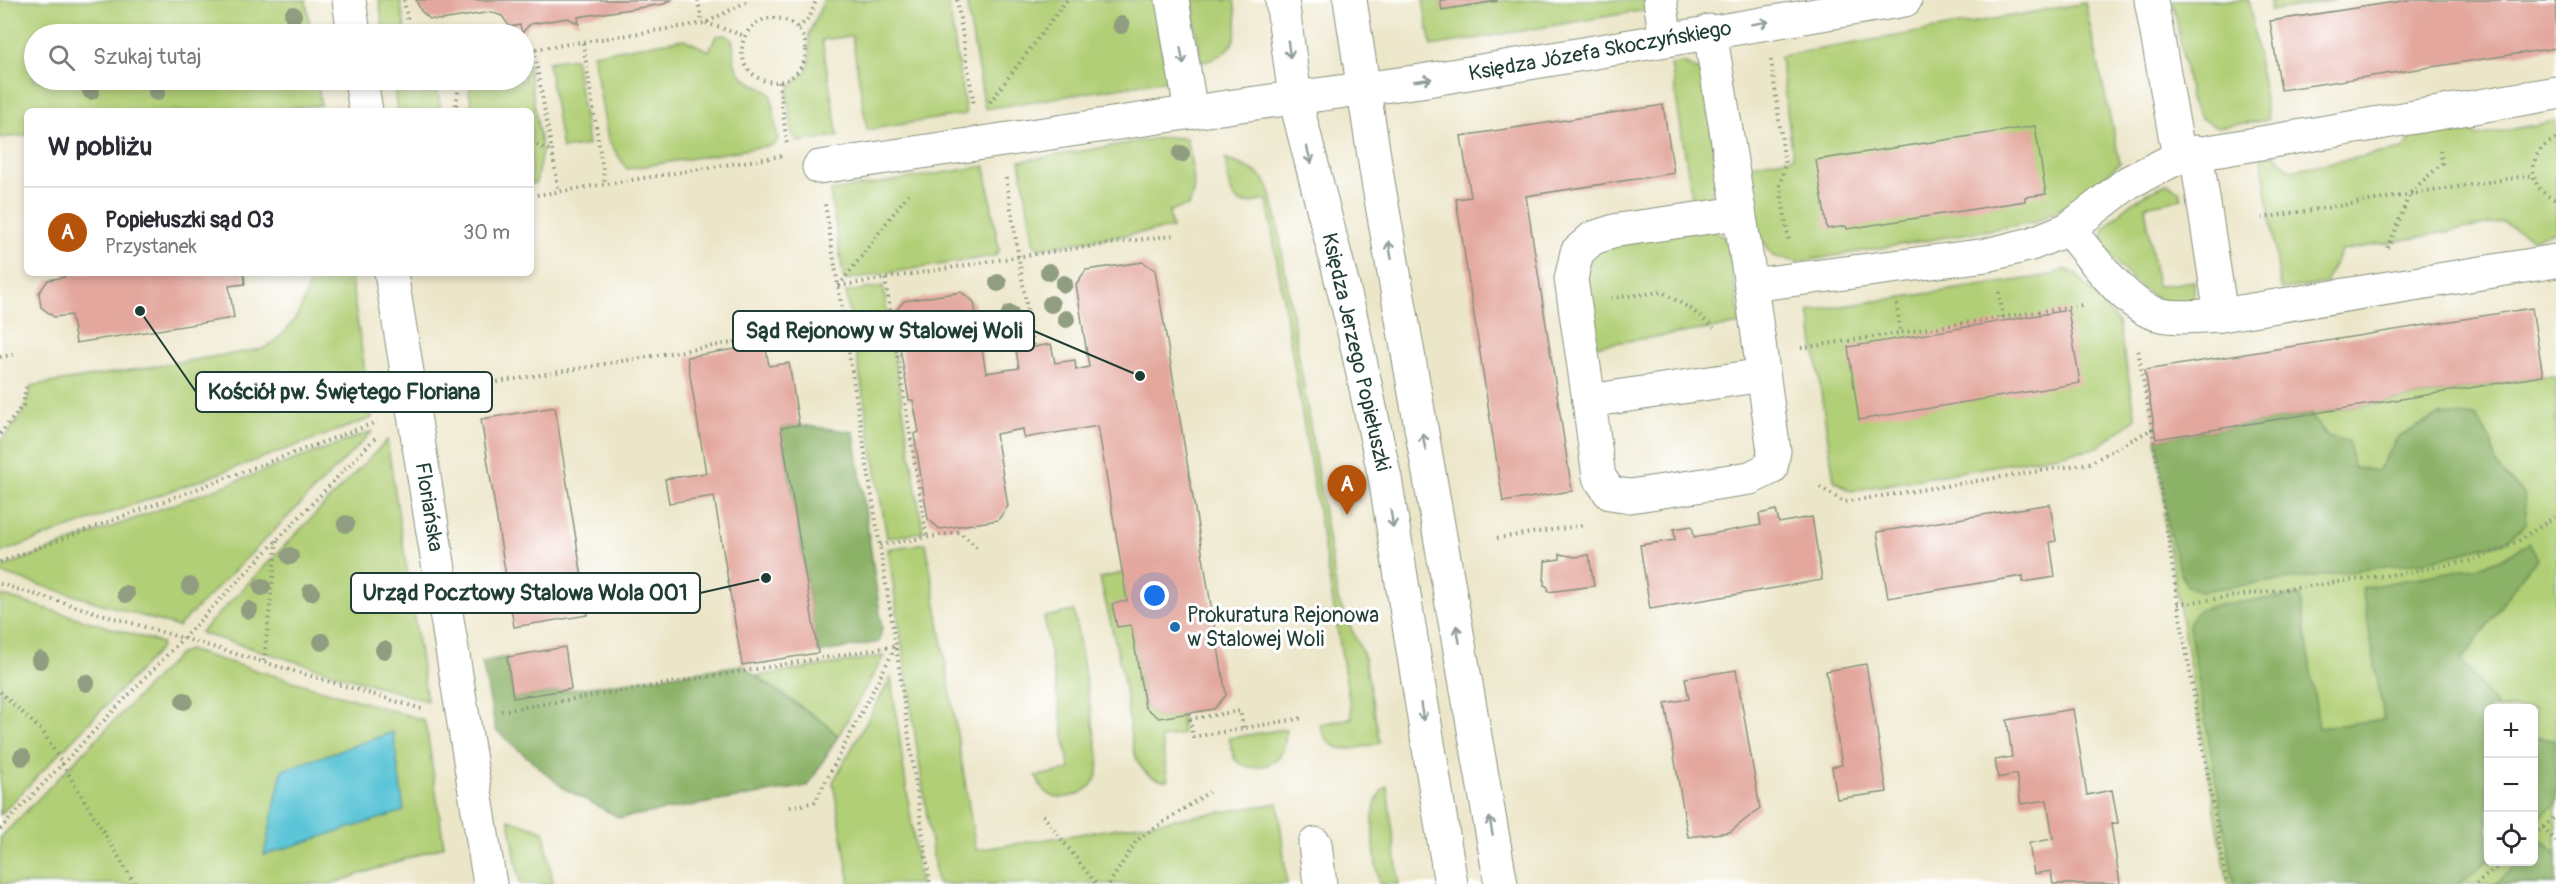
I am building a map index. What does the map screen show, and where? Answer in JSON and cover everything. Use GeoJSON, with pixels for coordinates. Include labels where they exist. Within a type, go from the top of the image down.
{"type":"FeatureCollection","features":[{"type":"Feature","properties":{"kind":"street"},"geometry":{"type":"LineString","coordinates":[[349,0],[353,24]]}},
{"type":"Feature","properties":{"kind":"street"},"geometry":{"type":"LineString","coordinates":[[1172,0],[1191,112]]}},
{"type":"Feature","properties":{"kind":"street","name":"Księdza Jerzego Popiełuszki"},"geometry":{"type":"LineString","coordinates":[[1282,0],[1295,98],[1351,318],[1385,478],[1451,884]]}},
{"type":"Feature","properties":{"kind":"street"},"geometry":{"type":"LineString","coordinates":[[1350,0],[1380,194],[1501,884]]}},
{"type":"Feature","properties":{"kind":"street"},"geometry":{"type":"LineString","coordinates":[[1660,0],[1666,39]]}},
{"type":"Feature","properties":{"kind":"street","name":"Księdza Józefa Skoczyńskiego"},"geometry":{"type":"LineString","coordinates":[[819,167],[948,148],[988,132],[1191,112],[1421,81],[1905,0]]}},
{"type":"Feature","properties":{"kind":"street"},"geometry":{"type":"LineString","coordinates":[[2151,0],[2188,155],[2221,315]]}},
{"type":"Feature","properties":{"kind":"street"},"geometry":{"type":"LineString","coordinates":[[1710,32],[1751,285],[1774,451],[1771,468],[1750,478],[1630,496],[1610,493],[1599,477],[1571,279],[1577,252],[1593,238],[1618,230],[1739,213]]}},
{"type":"Feature","properties":{"kind":"street"},"geometry":{"type":"LineString","coordinates":[[363,90],[366,108]]}},
{"type":"Feature","properties":{"kind":"street"},"geometry":{"type":"LineString","coordinates":[[1751,285],[1987,255],[2031,244],[2068,229],[2129,182],[2188,155],[2556,93]]}},
{"type":"Feature","properties":{"kind":"street"},"geometry":{"type":"LineString","coordinates":[[2068,229],[2131,300],[2152,312],[2181,316],[2221,315],[2556,261]]}},
{"type":"Feature","properties":{"kind":"street","name":"Floriańska"},"geometry":{"type":"LineString","coordinates":[[391,276],[448,714],[490,884]]}},
{"type":"Feature","properties":{"kind":"street"},"geometry":{"type":"LineString","coordinates":[[1589,401],[1763,375]]}},
{"type":"Feature","properties":{"kind":"street"},"geometry":{"type":"LineString","coordinates":[[1315,844],[1320,884]]}},
{"type":"Feature","properties":{"kind":"path"},"geometry":{"type":"LineString","coordinates":[[404,0],[408,24]]}},
{"type":"Feature","properties":{"kind":"path"},"geometry":{"type":"LineString","coordinates":[[698,0],[703,23]]}},
{"type":"Feature","properties":{"kind":"path"},"geometry":{"type":"LineString","coordinates":[[559,191],[534,50],[703,23],[750,0]]}},
{"type":"Feature","properties":{"kind":"path"},"geometry":{"type":"LineString","coordinates":[[798,28],[810,17],[816,0]]}},
{"type":"Feature","properties":{"kind":"path"},"geometry":{"type":"LineString","coordinates":[[957,0],[1019,257],[1033,347]]}},
{"type":"Feature","properties":{"kind":"path"},"geometry":{"type":"LineString","coordinates":[[988,132],[985,109],[1067,0]]}},
{"type":"Feature","properties":{"kind":"path"},"geometry":{"type":"LineString","coordinates":[[780,18],[798,28],[807,47],[801,67],[794,75],[779,82],[763,80],[747,67],[742,45],[745,36],[760,21],[780,18]]}},
{"type":"Feature","properties":{"kind":"path"},"geometry":{"type":"LineString","coordinates":[[703,23],[745,36]]}},
{"type":"Feature","properties":{"kind":"path"},"geometry":{"type":"LineString","coordinates":[[583,43],[605,184]]}},
{"type":"Feature","properties":{"kind":"path"},"geometry":{"type":"LineString","coordinates":[[1769,49],[1785,164],[1780,186],[1795,280]]}},
{"type":"Feature","properties":{"kind":"path"},"geometry":{"type":"LineString","coordinates":[[779,82],[789,155]]}},
{"type":"Feature","properties":{"kind":"path"},"geometry":{"type":"LineString","coordinates":[[455,108],[458,90]]}},
{"type":"Feature","properties":{"kind":"path"},"geometry":{"type":"LineString","coordinates":[[2387,252],[2410,193],[2442,163],[2434,113]]}},
{"type":"Feature","properties":{"kind":"path"},"geometry":{"type":"LineString","coordinates":[[838,286],[922,176],[948,148],[988,132]]}},
{"type":"Feature","properties":{"kind":"path"},"geometry":{"type":"LineString","coordinates":[[2556,139],[2546,143],[2538,150],[2533,160],[2533,175],[2539,189],[2547,197],[2556,200]]}},
{"type":"Feature","properties":{"kind":"path"},"geometry":{"type":"LineString","coordinates":[[534,143],[552,151]]}},
{"type":"Feature","properties":{"kind":"path"},"geometry":{"type":"LineString","coordinates":[[819,167],[896,646],[930,884]]}},
{"type":"Feature","properties":{"kind":"path"},"geometry":{"type":"LineString","coordinates":[[2262,218],[2533,175]]}},
{"type":"Feature","properties":{"kind":"path"},"geometry":{"type":"LineString","coordinates":[[838,286],[1174,235]]}},
{"type":"Feature","properties":{"kind":"path"},"geometry":{"type":"LineString","coordinates":[[885,279],[927,537]]}},
{"type":"Feature","properties":{"kind":"path"},"geometry":{"type":"LineString","coordinates":[[1998,286],[2003,318]]}},
{"type":"Feature","properties":{"kind":"path"},"geometry":{"type":"LineString","coordinates":[[1575,305],[1626,295],[1662,292],[1691,309],[1714,328]]}},
{"type":"Feature","properties":{"kind":"path"},"geometry":{"type":"LineString","coordinates":[[1897,301],[1900,333]]}},
{"type":"Feature","properties":{"kind":"path"},"geometry":{"type":"LineString","coordinates":[[1801,348],[2092,303]]}},
{"type":"Feature","properties":{"kind":"path"},"geometry":{"type":"LineString","coordinates":[[449,390],[844,324]]}},
{"type":"Feature","properties":{"kind":"path"},"geometry":{"type":"LineString","coordinates":[[2137,341],[2178,603],[2227,884]]}},
{"type":"Feature","properties":{"kind":"path"},"geometry":{"type":"LineString","coordinates":[[0,357],[13,355]]}},
{"type":"Feature","properties":{"kind":"path"},"geometry":{"type":"LineString","coordinates":[[0,434],[23,405],[27,387]]}},
{"type":"Feature","properties":{"kind":"path"},"geometry":{"type":"LineString","coordinates":[[0,562],[376,422],[383,422]]}},
{"type":"Feature","properties":{"kind":"path"},"geometry":{"type":"LineString","coordinates":[[1820,487],[1844,502],[2090,464],[2152,429]]}},
{"type":"Feature","properties":{"kind":"path"},"geometry":{"type":"LineString","coordinates":[[0,829],[382,431]]}},
{"type":"Feature","properties":{"kind":"path"},"geometry":{"type":"LineString","coordinates":[[2178,603],[2404,573],[2474,560],[2517,542],[2556,516]]}},
{"type":"Feature","properties":{"kind":"path"},"geometry":{"type":"LineString","coordinates":[[1497,538],[1586,525]]}},
{"type":"Feature","properties":{"kind":"path"},"geometry":{"type":"LineString","coordinates":[[880,545],[959,532],[977,547]]}},
{"type":"Feature","properties":{"kind":"path"},"geometry":{"type":"LineString","coordinates":[[264,661],[277,540]]}},
{"type":"Feature","properties":{"kind":"path"},"geometry":{"type":"LineString","coordinates":[[0,584],[448,714],[896,646]]}},
{"type":"Feature","properties":{"kind":"path"},"geometry":{"type":"LineString","coordinates":[[790,807],[815,802],[896,646]]}},
{"type":"Feature","properties":{"kind":"path"},"geometry":{"type":"LineString","coordinates":[[0,692],[16,709],[34,722],[63,763],[103,834],[135,884]]}},
{"type":"Feature","properties":{"kind":"path"},"geometry":{"type":"LineString","coordinates":[[1190,719],[1240,711],[1244,729]]}},
{"type":"Feature","properties":{"kind":"path"},"geometry":{"type":"LineString","coordinates":[[1189,713],[1193,737],[1303,718]]}},
{"type":"Feature","properties":{"kind":"path"},"geometry":{"type":"LineString","coordinates":[[1108,884],[1137,840],[1209,792]]}},
{"type":"Feature","properties":{"kind":"path"},"geometry":{"type":"LineString","coordinates":[[1043,815],[1096,884]]}},
{"type":"Feature","properties":{"kind":"path"},"geometry":{"type":"LineString","coordinates":[[2538,831],[2556,816]]}},
{"type":"Feature","properties":{"kind":"path"},"geometry":{"type":"LineString","coordinates":[[2543,827],[2556,842]]}},
{"type":"Feature","properties":{"kind":"path"},"geometry":{"type":"LineString","coordinates":[[2476,884],[2497,866]]}},
{"type":"Feature","properties":{"kind":"green space"},"geometry":{"type":"Polygon","coordinates":[[[0,0],[306,0],[310,24],[24,24],[24,90],[319,90],[321,105],[291,108],[24,108],[24,135],[0,138],[0,0]]]}},
{"type":"Feature","properties":{"kind":"green space"},"geometry":{"type":"Polygon","coordinates":[[[379,0],[400,0],[404,24],[383,24],[379,0]]]}},
{"type":"Feature","properties":{"kind":"green space"},"geometry":{"type":"Polygon","coordinates":[[[824,0],[923,0],[924,2],[948,0],[966,114],[867,130],[852,36],[822,40],[838,136],[798,142],[792,134],[787,93],[790,87],[807,71],[810,60],[809,34],[824,0]]]}},
{"type":"Feature","properties":{"kind":"green space"},"geometry":{"type":"Polygon","coordinates":[[[966,0],[1153,0],[1168,80],[985,109],[966,0]]]}},
{"type":"Feature","properties":{"kind":"green space"},"geometry":{"type":"Polygon","coordinates":[[[1192,0],[1234,0],[1236,12],[1236,32],[1229,48],[1223,54],[1201,62],[1192,0]]]}},
{"type":"Feature","properties":{"kind":"green space"},"geometry":{"type":"Polygon","coordinates":[[[1423,0],[1440,0],[1443,10],[1505,0],[1645,0],[1646,10],[1431,46],[1423,0]]]}},
{"type":"Feature","properties":{"kind":"green space"},"geometry":{"type":"Polygon","coordinates":[[[2173,0],[2249,0],[2268,120],[2217,127],[2202,119],[2191,103],[2173,0]]]}},
{"type":"Feature","properties":{"kind":"green space"},"geometry":{"type":"Polygon","coordinates":[[[2270,0],[2336,0],[2271,11],[2270,0]]]}},
{"type":"Feature","properties":{"kind":"green space"},"geometry":{"type":"Polygon","coordinates":[[[2085,3],[2120,163],[2074,202],[2035,222],[1798,262],[1773,256],[1758,233],[1750,165],[1793,157],[1780,56],[2085,3]]]}},
{"type":"Feature","properties":{"kind":"green space"},"geometry":{"type":"Polygon","coordinates":[[[725,35],[733,43],[734,60],[738,70],[751,82],[771,94],[778,140],[773,145],[627,169],[608,140],[593,54],[684,39],[709,51],[716,36],[725,35]]]}},
{"type":"Feature","properties":{"kind":"green space"},"geometry":{"type":"Polygon","coordinates":[[[575,58],[588,145],[562,149],[548,62],[575,58]]]}},
{"type":"Feature","properties":{"kind":"green space"},"geometry":{"type":"Polygon","coordinates":[[[1683,63],[1697,69],[1705,84],[1718,180],[1710,196],[1693,204],[1671,65],[1683,63]]]}},
{"type":"Feature","properties":{"kind":"green space"},"geometry":{"type":"Polygon","coordinates":[[[394,90],[438,90],[441,108],[397,108],[394,90]]]}},
{"type":"Feature","properties":{"kind":"green space"},"geometry":{"type":"Polygon","coordinates":[[[532,90],[542,152],[536,183],[534,183],[534,108],[472,108],[469,91],[532,90]]]}},
{"type":"Feature","properties":{"kind":"green space"},"geometry":{"type":"Polygon","coordinates":[[[2458,120],[2477,136],[2556,121],[2556,232],[2532,238],[2502,222],[2341,251],[2324,284],[2281,289],[2261,156],[2274,154],[2290,170],[2403,149],[2420,127],[2458,120]]]}},
{"type":"Feature","properties":{"kind":"green space"},"geometry":{"type":"Polygon","coordinates":[[[1166,137],[1186,138],[1194,182],[1192,198],[1188,206],[1169,211],[1172,228],[1040,248],[1034,245],[1020,161],[1166,137]]]}},
{"type":"Feature","properties":{"kind":"green space"},"geometry":{"type":"Polygon","coordinates":[[[1225,159],[1260,175],[1272,199],[1338,600],[1364,656],[1380,743],[1352,749],[1336,747],[1324,735],[1320,724],[1352,718],[1267,200],[1252,203],[1238,201],[1231,191],[1225,159]]]}},
{"type":"Feature","properties":{"kind":"green space"},"geometry":{"type":"Polygon","coordinates":[[[985,166],[999,251],[994,256],[844,280],[830,191],[985,166]]]}},
{"type":"Feature","properties":{"kind":"green space"},"geometry":{"type":"Polygon","coordinates":[[[2168,184],[2179,190],[2181,199],[2145,206],[2157,286],[2194,281],[2194,300],[2180,303],[2166,302],[2142,289],[2103,246],[2103,230],[2117,216],[2133,202],[2168,184]]]}},
{"type":"Feature","properties":{"kind":"green space"},"geometry":{"type":"Polygon","coordinates":[[[1714,229],[1727,240],[1741,324],[1595,346],[1585,274],[1592,253],[1611,240],[1714,229]]]}},
{"type":"Feature","properties":{"kind":"green space"},"geometry":{"type":"Polygon","coordinates":[[[2064,269],[2076,274],[2118,322],[2136,418],[2097,448],[1851,491],[1834,480],[1809,311],[2052,275],[2064,269]]]}},
{"type":"Feature","properties":{"kind":"green space"},"geometry":{"type":"Polygon","coordinates":[[[310,276],[350,276],[372,418],[0,553],[0,441],[20,416],[31,386],[262,349],[281,336],[289,327],[301,307],[310,276]]]}},
{"type":"Feature","properties":{"kind":"green space"},"geometry":{"type":"Polygon","coordinates":[[[883,286],[923,532],[887,538],[846,292],[883,286]]]}},
{"type":"Feature","properties":{"kind":"green space"},"geometry":{"type":"Polygon","coordinates":[[[2543,376],[2556,376],[2556,884],[2228,884],[2163,513],[2500,470],[2496,465],[2491,441],[2439,415],[2398,437],[2377,471],[2353,467],[2310,414],[2543,376]]]}},
{"type":"Feature","properties":{"kind":"green space"},"geometry":{"type":"Polygon","coordinates":[[[2310,414],[2326,436],[2349,441],[2353,467],[2377,471],[2398,437],[2439,415],[2476,416],[2491,441],[2496,465],[2524,495],[2527,524],[2504,542],[2423,562],[2200,591],[2187,586],[2180,571],[2170,535],[2156,439],[2310,414]]]}},
{"type":"Feature","properties":{"kind":"green space"},"geometry":{"type":"Polygon","coordinates":[[[799,425],[854,432],[882,628],[879,642],[818,653],[781,428],[799,425]]]}},
{"type":"Feature","properties":{"kind":"green space"},"geometry":{"type":"Polygon","coordinates":[[[373,431],[178,627],[0,573],[0,568],[373,431]]]}},
{"type":"Feature","properties":{"kind":"green space"},"geometry":{"type":"Polygon","coordinates":[[[387,440],[427,701],[200,633],[387,440]]]}},
{"type":"Feature","properties":{"kind":"green space"},"geometry":{"type":"Polygon","coordinates":[[[926,543],[976,850],[1278,803],[1287,884],[937,884],[888,549],[926,543]]]}},
{"type":"Feature","properties":{"kind":"green space"},"geometry":{"type":"Polygon","coordinates":[[[2529,543],[2538,559],[2527,569],[2462,661],[2495,704],[2484,704],[2484,863],[2460,884],[2234,884],[2189,627],[2194,614],[2217,606],[2300,595],[2319,728],[2384,719],[2362,588],[2481,566],[2501,559],[2529,543]]]}},
{"type":"Feature","properties":{"kind":"green space"},"geometry":{"type":"Polygon","coordinates":[[[1123,573],[1145,707],[1159,718],[1181,714],[1183,734],[1161,738],[1168,780],[1156,779],[1143,770],[1134,751],[1123,676],[1100,578],[1123,573]]]}},
{"type":"Feature","properties":{"kind":"green space"},"geometry":{"type":"Polygon","coordinates":[[[0,595],[162,643],[160,649],[0,815],[0,595]]]}},
{"type":"Feature","properties":{"kind":"green space"},"geometry":{"type":"Polygon","coordinates":[[[1074,611],[1099,759],[1098,771],[1092,784],[1086,789],[1072,796],[1056,797],[1042,788],[1036,776],[1070,770],[1044,617],[1074,611]]]}},
{"type":"Feature","properties":{"kind":"green space"},"geometry":{"type":"Polygon","coordinates":[[[188,650],[424,720],[444,846],[331,884],[0,884],[0,838],[177,656],[188,650]]]}},
{"type":"Feature","properties":{"kind":"green space"},"geometry":{"type":"Polygon","coordinates":[[[884,656],[838,736],[825,723],[757,676],[884,656]]]}},
{"type":"Feature","properties":{"kind":"green space"},"geometry":{"type":"Polygon","coordinates":[[[507,657],[513,698],[742,665],[778,693],[825,723],[838,736],[808,786],[620,818],[563,788],[496,730],[482,662],[507,657]]]}},
{"type":"Feature","properties":{"kind":"green space"},"geometry":{"type":"Polygon","coordinates":[[[891,678],[920,884],[850,884],[833,782],[891,678]]]}},
{"type":"Feature","properties":{"kind":"green space"},"geometry":{"type":"Polygon","coordinates":[[[1286,729],[1282,752],[1271,763],[1249,767],[1235,760],[1229,738],[1286,729]]]}},
{"type":"Feature","properties":{"kind":"green space"},"geometry":{"type":"Polygon","coordinates":[[[2538,738],[2556,741],[2556,803],[2538,819],[2538,738]]]}},
{"type":"Feature","properties":{"kind":"green space"},"geometry":{"type":"Polygon","coordinates":[[[1387,786],[1399,884],[1379,884],[1374,846],[1375,805],[1387,786]]]}},
{"type":"Feature","properties":{"kind":"green space"},"geometry":{"type":"Polygon","coordinates":[[[509,819],[544,831],[553,884],[520,884],[509,819]]]}},
{"type":"Feature","properties":{"kind":"green space"},"geometry":{"type":"Polygon","coordinates":[[[2544,841],[2556,854],[2556,884],[2495,884],[2515,866],[2538,866],[2538,846],[2544,841]]]}},
{"type":"Feature","properties":{"kind":"water"},"geometry":{"type":"Polygon","coordinates":[[[393,732],[404,811],[264,855],[282,770],[393,732]]]}},
{"type":"Feature","properties":{"kind":"building"},"geometry":{"type":"Polygon","coordinates":[[[416,0],[671,0],[664,4],[578,17],[579,24],[568,18],[530,24],[508,24],[502,16],[491,12],[441,20],[430,19],[421,11],[416,0]]]}},
{"type":"Feature","properties":{"kind":"building"},"geometry":{"type":"Polygon","coordinates":[[[1440,0],[1497,0],[1497,1],[1442,10],[1440,0]]]}},
{"type":"Feature","properties":{"kind":"building"},"geometry":{"type":"Polygon","coordinates":[[[2408,0],[2556,0],[2556,48],[2281,90],[2270,21],[2408,0]]]}},
{"type":"Feature","properties":{"kind":"building"},"geometry":{"type":"Polygon","coordinates":[[[1663,105],[1674,173],[1526,196],[1572,491],[1503,502],[1456,199],[1471,197],[1461,136],[1663,105]]]}},
{"type":"Feature","properties":{"kind":"building"},"geometry":{"type":"Polygon","coordinates":[[[2035,126],[2046,194],[2025,197],[2025,201],[1847,229],[1846,226],[1827,229],[1816,160],[2035,126]]]}},
{"type":"Feature","properties":{"kind":"building"},"geometry":{"type":"Polygon","coordinates":[[[1143,262],[1155,270],[1226,695],[1214,709],[1159,718],[1145,707],[1131,625],[1117,627],[1112,604],[1127,601],[1098,426],[1024,438],[1023,429],[996,434],[1008,506],[998,520],[940,529],[928,519],[914,434],[919,432],[913,400],[909,400],[894,313],[904,301],[961,292],[974,302],[986,373],[1019,368],[1016,350],[1051,344],[1055,363],[1075,360],[1076,370],[1089,367],[1076,284],[1086,270],[1143,262]]]}},
{"type":"Feature","properties":{"kind":"building"},"geometry":{"type":"Polygon","coordinates":[[[244,276],[245,284],[229,286],[234,318],[76,343],[71,315],[54,317],[41,307],[39,293],[48,280],[65,277],[244,276]]]}},
{"type":"Feature","properties":{"kind":"building"},"geometry":{"type":"Polygon","coordinates":[[[2532,308],[2543,376],[2156,439],[2145,370],[2532,308]]]}},
{"type":"Feature","properties":{"kind":"building"},"geometry":{"type":"Polygon","coordinates":[[[2068,310],[2080,383],[1859,420],[1848,347],[2068,310]]]}},
{"type":"Feature","properties":{"kind":"building"},"geometry":{"type":"Polygon","coordinates":[[[765,344],[769,366],[789,363],[799,425],[781,428],[818,653],[742,665],[714,496],[669,503],[665,479],[706,473],[687,357],[765,344]]]}},
{"type":"Feature","properties":{"kind":"building"},"geometry":{"type":"Polygon","coordinates":[[[555,407],[588,615],[514,627],[481,419],[555,407]]]}},
{"type":"Feature","properties":{"kind":"building"},"geometry":{"type":"Polygon","coordinates":[[[2050,504],[2056,541],[2050,542],[2055,577],[2023,582],[2023,576],[1888,598],[1877,532],[2050,504]]]}},
{"type":"Feature","properties":{"kind":"building"},"geometry":{"type":"Polygon","coordinates":[[[1776,510],[1779,523],[1812,517],[1822,580],[1650,609],[1640,545],[1675,540],[1674,529],[1692,526],[1694,537],[1761,525],[1759,514],[1776,510]]]}},
{"type":"Feature","properties":{"kind":"building"},"geometry":{"type":"Polygon","coordinates":[[[1560,554],[1575,557],[1589,555],[1594,586],[1548,592],[1548,587],[1544,585],[1545,561],[1560,559],[1560,554]]]}},
{"type":"Feature","properties":{"kind":"building"},"geometry":{"type":"Polygon","coordinates":[[[565,647],[571,689],[513,698],[507,657],[565,647]]]}},
{"type":"Feature","properties":{"kind":"building"},"geometry":{"type":"Polygon","coordinates":[[[1866,664],[1887,792],[1837,799],[1832,767],[1842,765],[1826,671],[1866,664]]]}},
{"type":"Feature","properties":{"kind":"building"},"geometry":{"type":"Polygon","coordinates":[[[1736,670],[1760,808],[1730,832],[1688,837],[1665,703],[1689,699],[1685,678],[1736,670]]]}},
{"type":"Feature","properties":{"kind":"building"},"geometry":{"type":"Polygon","coordinates":[[[2073,709],[2087,795],[2112,790],[2118,823],[2111,824],[2120,884],[2053,884],[2051,871],[2034,874],[2029,843],[2053,839],[2047,800],[2021,804],[2016,774],[1998,778],[1995,760],[2012,757],[2007,720],[2073,709]]]}},
{"type":"Feature","properties":{"kind":"place","name":"Kościół pw. Świętego Floriana"},"geometry":{"type":"Point","coordinates":[140,311]}},
{"type":"Feature","properties":{"kind":"place","name":"Sąd Rejonowy w Stalowej Woli"},"geometry":{"type":"Point","coordinates":[1140,376]}},
{"type":"Feature","properties":{"kind":"place","name":"Popiełuszki sąd 03"},"geometry":{"type":"Point","coordinates":[1347,515]}},
{"type":"Feature","properties":{"kind":"place","name":"Urząd Pocztowy Stalowa Wola 001"},"geometry":{"type":"Point","coordinates":[766,578]}},
{"type":"Feature","properties":{"kind":"place","name":"Prokuratura Rejonowa w Stalowej Woli"},"geometry":{"type":"Point","coordinates":[1175,627]}}]}
